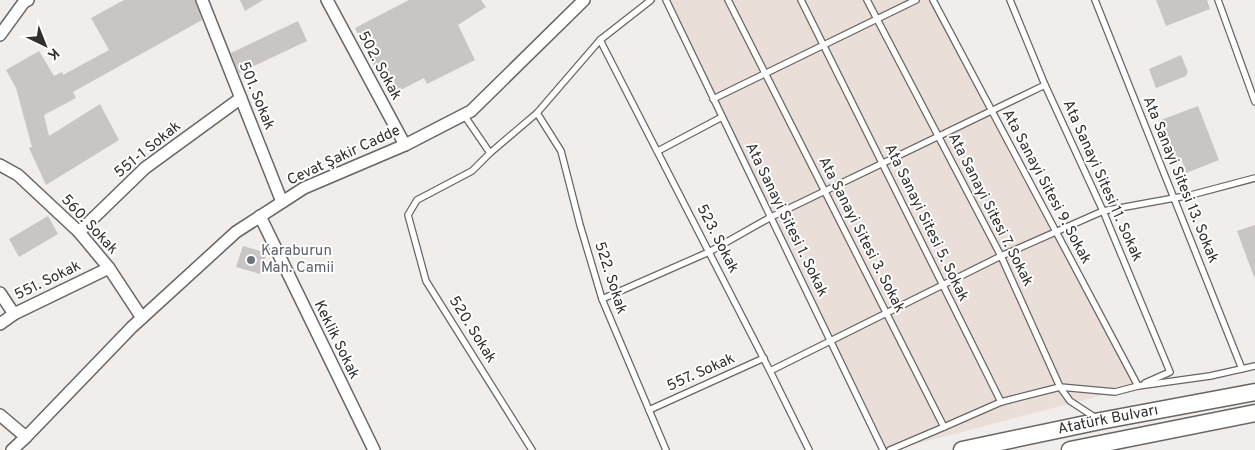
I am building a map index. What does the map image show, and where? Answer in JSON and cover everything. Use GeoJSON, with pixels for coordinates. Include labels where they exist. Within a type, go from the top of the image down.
{"type":"FeatureCollection","features":[{"type":"Feature","properties":{"kind":"main road","name":"Atatürk Bulvarı"},"geometry":{"type":"LineString","coordinates":[[962,450],[1100,420],[1255,392]]}},
{"type":"Feature","properties":{"kind":"main road"},"geometry":{"type":"LineString","coordinates":[[1070,450],[1255,413]]}},
{"type":"Feature","properties":{"kind":"street"},"geometry":{"type":"LineString","coordinates":[[0,34],[24,2],[28,0]]}},
{"type":"Feature","properties":{"kind":"street","name":"501. Sokak"},"geometry":{"type":"LineString","coordinates":[[202,0],[282,202]]}},
{"type":"Feature","properties":{"kind":"street","name":"502. Sokak"},"geometry":{"type":"LineString","coordinates":[[327,0],[404,145]]}},
{"type":"Feature","properties":{"kind":"street","name":"Cevat Şakir Cadde"},"geometry":{"type":"LineString","coordinates":[[12,450],[26,438],[142,318],[236,232],[304,188],[404,145],[471,111],[579,2]]}},
{"type":"Feature","properties":{"kind":"street","name":"551-1 Sokak"},"geometry":{"type":"LineString","coordinates":[[79,232],[145,168],[241,98]]}},
{"type":"Feature","properties":{"kind":"street","name":"560. Sokak"},"geometry":{"type":"LineString","coordinates":[[0,165],[18,175],[79,232],[110,268],[142,318]]}},
{"type":"Feature","properties":{"kind":"street","name":"Keklik Sokak"},"geometry":{"type":"LineString","coordinates":[[260,216],[374,450]]}},
{"type":"Feature","properties":{"kind":"street","name":"551. Sokak"},"geometry":{"type":"LineString","coordinates":[[0,324],[14,314],[110,268]]}},
{"type":"Feature","properties":{"kind":"street"},"geometry":{"type":"LineString","coordinates":[[0,293],[14,314]]}},
{"type":"Feature","properties":{"kind":"street"},"geometry":{"type":"LineString","coordinates":[[0,415],[26,438]]}},
{"type":"Feature","properties":{"kind":"lane"},"geometry":{"type":"LineString","coordinates":[[464,114],[490,153],[537,112],[600,40],[652,0]]}},
{"type":"Feature","properties":{"kind":"lane","name":"Ata Sanayi Sitesi 1. Sokak"},"geometry":{"type":"LineString","coordinates":[[666,0],[884,450]]}},
{"type":"Feature","properties":{"kind":"lane","name":"Ata Sanayi Sitesi 3. Sokak"},"geometry":{"type":"LineString","coordinates":[[728,0],[944,426]]}},
{"type":"Feature","properties":{"kind":"lane","name":"Ata Sanayi Sitesi 5. Sokak"},"geometry":{"type":"LineString","coordinates":[[801,0],[1001,402]]}},
{"type":"Feature","properties":{"kind":"lane","name":"Ata Sanayi Sitesi 7. Sokak"},"geometry":{"type":"LineString","coordinates":[[866,0],[1001,256],[1060,386],[1070,402],[1100,420]]}},
{"type":"Feature","properties":{"kind":"lane"},"geometry":{"type":"LineString","coordinates":[[714,99],[916,0]]}},
{"type":"Feature","properties":{"kind":"lane","name":"Ata Sanayi Sitesi 9. Sokak"},"geometry":{"type":"LineString","coordinates":[[933,0],[1138,386]]}},
{"type":"Feature","properties":{"kind":"lane","name":"Ata Sanayi Sitesi 11. Sokak"},"geometry":{"type":"LineString","coordinates":[[1010,0],[1045,85],[1103,211],[1170,372],[1138,386]]}},
{"type":"Feature","properties":{"kind":"lane","name":"Ata Sanayi Sitesi 13. Sokak"},"geometry":{"type":"LineString","coordinates":[[1095,0],[1242,369]]}},
{"type":"Feature","properties":{"kind":"lane"},"geometry":{"type":"LineString","coordinates":[[1218,0],[1255,102]]}},
{"type":"Feature","properties":{"kind":"lane","name":"523. Sokak"},"geometry":{"type":"LineString","coordinates":[[600,40],[764,358],[809,450]]}},
{"type":"Feature","properties":{"kind":"lane"},"geometry":{"type":"LineString","coordinates":[[602,299],[709,252],[771,217],[1045,85]]}},
{"type":"Feature","properties":{"kind":"lane","name":"522. Sokak"},"geometry":{"type":"LineString","coordinates":[[537,112],[561,151],[580,226],[602,299],[666,450]]}},
{"type":"Feature","properties":{"kind":"lane"},"geometry":{"type":"LineString","coordinates":[[658,151],[722,117]]}},
{"type":"Feature","properties":{"kind":"lane","name":"520. Sokak"},"geometry":{"type":"LineString","coordinates":[[490,153],[472,171],[416,200],[408,215],[426,281],[532,450]]}},
{"type":"Feature","properties":{"kind":"lane"},"geometry":{"type":"LineString","coordinates":[[770,371],[1001,256],[1103,211],[1174,198],[1255,178]]}},
{"type":"Feature","properties":{"kind":"lane","name":"557. Sokak"},"geometry":{"type":"LineString","coordinates":[[649,410],[764,358]]}},
{"type":"Feature","properties":{"kind":"lane"},"geometry":{"type":"LineString","coordinates":[[890,450],[1001,402],[1060,386],[1115,392],[1138,386],[1210,376],[1255,366]]}},
{"type":"Feature","properties":{"kind":"shaded area"},"geometry":{"type":"Polygon","coordinates":[[[666,0],[934,0],[1138,386],[893,450],[883,450],[666,0]]]}},
{"type":"Feature","properties":{"kind":"building"},"geometry":{"type":"Polygon","coordinates":[[[124,0],[195,0],[202,20],[73,92],[76,98],[44,115],[49,136],[100,104],[119,140],[46,185],[29,148],[32,147],[16,88],[6,70],[39,51],[54,76],[62,72],[63,75],[109,50],[91,18],[124,0]]]}},
{"type":"Feature","properties":{"kind":"building"},"geometry":{"type":"Polygon","coordinates":[[[240,0],[263,0],[245,11],[240,0]]]}},
{"type":"Feature","properties":{"kind":"building"},"geometry":{"type":"Polygon","coordinates":[[[409,0],[481,0],[486,7],[458,25],[475,60],[427,84],[424,78],[389,96],[355,28],[409,0]]]}},
{"type":"Feature","properties":{"kind":"building"},"geometry":{"type":"Polygon","coordinates":[[[1156,0],[1207,0],[1210,9],[1166,26],[1156,0]]]}},
{"type":"Feature","properties":{"kind":"building"},"geometry":{"type":"Polygon","coordinates":[[[298,21],[307,41],[239,73],[231,53],[298,21]]]}},
{"type":"Feature","properties":{"kind":"building"},"geometry":{"type":"Polygon","coordinates":[[[1181,55],[1188,72],[1186,76],[1156,88],[1149,69],[1181,55]]]}},
{"type":"Feature","properties":{"kind":"building"},"geometry":{"type":"Polygon","coordinates":[[[1198,106],[1219,160],[1186,173],[1181,158],[1174,161],[1158,121],[1198,106]]]}},
{"type":"Feature","properties":{"kind":"building"},"geometry":{"type":"Polygon","coordinates":[[[48,216],[58,234],[19,257],[9,239],[48,216]]]}},
{"type":"Feature","properties":{"kind":"building"},"geometry":{"type":"Polygon","coordinates":[[[1255,225],[1255,276],[1254,277],[1237,231],[1255,225]]]}},
{"type":"Feature","properties":{"kind":"building","name":"Karaburun Mah. Camii"},"geometry":{"type":"Polygon","coordinates":[[[243,246],[267,253],[260,274],[236,267],[243,246]]]}},
{"type":"Feature","properties":{"kind":"place","name":"Karaburun Mah. Camii"},"geometry":{"type":"Point","coordinates":[251,260]}}]}
